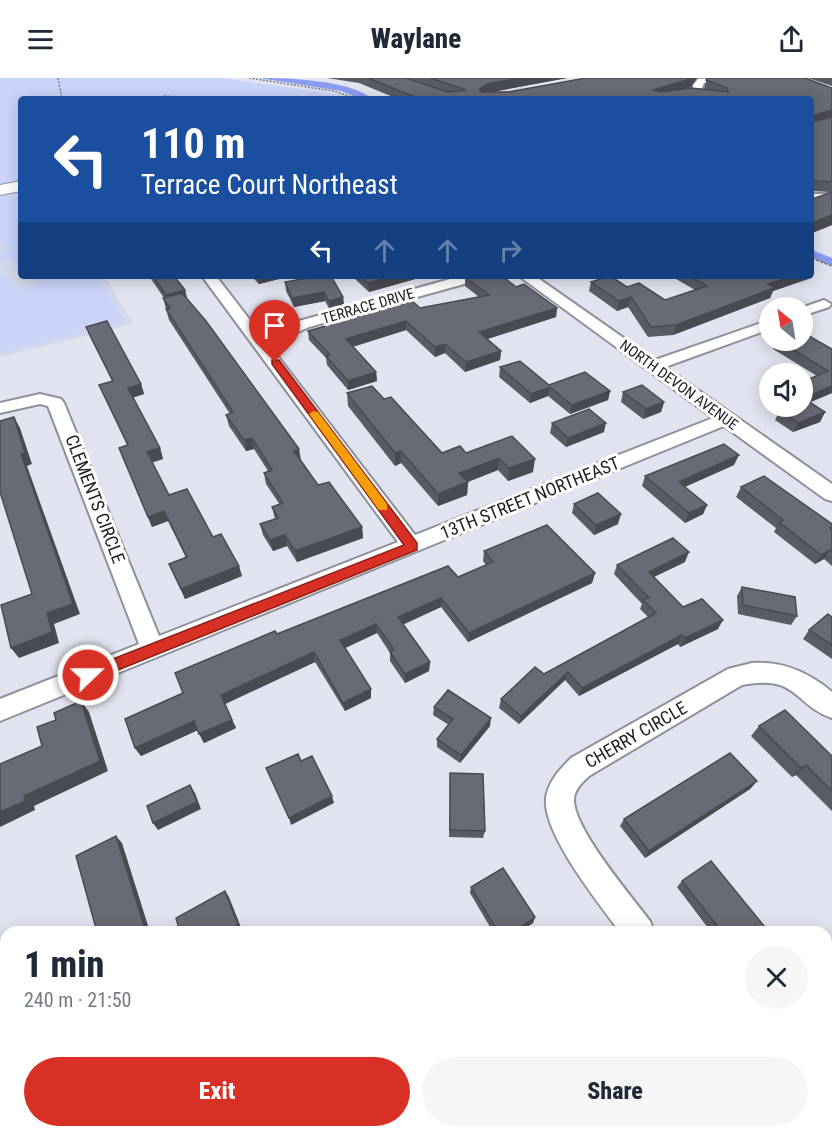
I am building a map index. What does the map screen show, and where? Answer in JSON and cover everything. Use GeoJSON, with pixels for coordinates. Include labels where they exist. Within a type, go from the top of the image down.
{"type":"FeatureCollection","features":[{"type":"Feature","properties":{"kind":"street"},"geometry":{"type":"LineString","coordinates":[[708,95],[692,92],[701,81],[717,78]]}},
{"type":"Feature","properties":{"kind":"street"},"geometry":{"type":"LineString","coordinates":[[0,190],[18,187]]}},
{"type":"Feature","properties":{"kind":"street"},"geometry":{"type":"LineString","coordinates":[[210,279],[262,343],[412,546]]}},
{"type":"Feature","properties":{"kind":"street","name":"TERRACE DRIVE"},"geometry":{"type":"LineString","coordinates":[[262,343],[304,324],[466,279]]}},
{"type":"Feature","properties":{"kind":"street","name":"NORTH DEVON AVENUE"},"geometry":{"type":"LineString","coordinates":[[530,279],[832,494]]}},
{"type":"Feature","properties":{"kind":"street"},"geometry":{"type":"LineString","coordinates":[[813,308],[824,304]]}},
{"type":"Feature","properties":{"kind":"street"},"geometry":{"type":"LineString","coordinates":[[653,366],[759,328]]}},
{"type":"Feature","properties":{"kind":"street","name":"CLEMENTS CIRCLE"},"geometry":{"type":"LineString","coordinates":[[0,408],[40,399],[56,403],[153,649]]}},
{"type":"Feature","properties":{"kind":"street","name":"13TH STREET NORTHEAST"},"geometry":{"type":"LineString","coordinates":[[0,710],[726,419]]}},
{"type":"Feature","properties":{"kind":"street","name":"CHERRY CIRCLE"},"geometry":{"type":"LineString","coordinates":[[635,926],[574,841],[560,801],[565,782],[580,767],[737,676],[756,671],[778,672],[804,682],[832,707]]}},
{"type":"Feature","properties":{"kind":"lane"},"geometry":{"type":"LineString","coordinates":[[814,196],[832,196]]}},
{"type":"Feature","properties":{"kind":"path"},"geometry":{"type":"LineString","coordinates":[[58,78],[61,96]]}},
{"type":"Feature","properties":{"kind":"path"},"geometry":{"type":"LineString","coordinates":[[249,78],[333,91],[349,96]]}},
{"type":"Feature","properties":{"kind":"path"},"geometry":{"type":"LineString","coordinates":[[814,259],[832,266]]}},
{"type":"Feature","properties":{"kind":"shaded area"},"geometry":{"type":"Polygon","coordinates":[[[0,78],[223,78],[342,96],[18,96],[18,183],[0,186],[0,78]]]}},
{"type":"Feature","properties":{"kind":"shaded area"},"geometry":{"type":"Polygon","coordinates":[[[18,192],[18,279],[107,279],[133,324],[0,357],[0,195],[18,192]]]}},
{"type":"Feature","properties":{"kind":"shaded area"},"geometry":{"type":"Polygon","coordinates":[[[18,194],[18,265],[11,259],[0,263],[0,253],[6,250],[0,239],[0,197],[18,194]]]}},
{"type":"Feature","properties":{"kind":"shaded area"},"geometry":{"type":"Polygon","coordinates":[[[0,273],[18,291],[40,283],[35,279],[99,279],[125,322],[0,353],[0,273]]]}},
{"type":"Feature","properties":{"kind":"building"},"geometry":{"type":"Polygon","coordinates":[[[368,78],[406,78],[448,92],[466,90],[430,78],[519,78],[487,84],[479,90],[508,92],[586,78],[694,78],[653,90],[661,92],[691,88],[728,92],[727,88],[706,80],[707,78],[805,78],[832,88],[832,110],[814,117],[814,96],[413,96],[368,78]]]}},
{"type":"Feature","properties":{"kind":"building"},"geometry":{"type":"Polygon","coordinates":[[[832,117],[832,182],[814,180],[814,120],[832,117]]]}},
{"type":"Feature","properties":{"kind":"building"},"geometry":{"type":"Polygon","coordinates":[[[832,192],[832,215],[814,222],[814,198],[832,192]]]}},
{"type":"Feature","properties":{"kind":"building"},"geometry":{"type":"Polygon","coordinates":[[[155,279],[176,279],[185,290],[166,295],[155,279]]]}},
{"type":"Feature","properties":{"kind":"building"},"geometry":{"type":"Polygon","coordinates":[[[302,279],[333,279],[343,297],[329,301],[324,292],[292,298],[285,282],[302,279]]]}},
{"type":"Feature","properties":{"kind":"building"},"geometry":{"type":"Polygon","coordinates":[[[363,279],[382,279],[368,283],[363,279]]]}},
{"type":"Feature","properties":{"kind":"building"},"geometry":{"type":"Polygon","coordinates":[[[468,279],[506,279],[516,287],[524,284],[557,308],[479,332],[501,351],[466,362],[445,344],[435,347],[406,321],[346,339],[376,372],[348,381],[326,356],[330,355],[308,331],[340,322],[335,313],[350,309],[354,315],[410,299],[420,308],[489,295],[468,279]]]}},
{"type":"Feature","properties":{"kind":"building"},"geometry":{"type":"Polygon","coordinates":[[[615,279],[627,287],[639,283],[665,300],[707,286],[695,279],[784,279],[768,284],[774,288],[676,325],[651,327],[631,297],[619,301],[591,282],[615,279]]]}},
{"type":"Feature","properties":{"kind":"building"},"geometry":{"type":"Polygon","coordinates":[[[182,293],[206,321],[299,449],[294,451],[318,485],[329,482],[362,527],[295,551],[285,535],[270,540],[260,524],[278,518],[272,507],[283,503],[264,473],[272,470],[252,438],[244,440],[226,415],[233,412],[166,309],[170,308],[163,298],[182,293]]]}},
{"type":"Feature","properties":{"kind":"building"},"geometry":{"type":"Polygon","coordinates":[[[107,321],[141,384],[128,388],[160,448],[147,452],[169,495],[187,489],[213,537],[221,534],[239,566],[181,589],[169,564],[187,557],[164,511],[148,517],[119,448],[128,445],[99,385],[113,381],[86,327],[107,321]]]}},
{"type":"Feature","properties":{"kind":"building"},"geometry":{"type":"Polygon","coordinates":[[[813,338],[832,349],[832,386],[813,394],[813,377],[828,371],[795,351],[813,351],[813,338]]]}},
{"type":"Feature","properties":{"kind":"building"},"geometry":{"type":"Polygon","coordinates":[[[520,361],[549,385],[585,372],[610,391],[572,405],[550,387],[531,394],[500,367],[520,361]]]}},
{"type":"Feature","properties":{"kind":"building"},"geometry":{"type":"Polygon","coordinates":[[[642,385],[664,402],[646,409],[623,392],[642,385]]]}},
{"type":"Feature","properties":{"kind":"building"},"geometry":{"type":"Polygon","coordinates":[[[372,386],[384,399],[391,397],[442,453],[460,446],[466,453],[512,436],[535,459],[509,468],[499,458],[459,473],[468,482],[438,494],[401,451],[395,453],[347,393],[372,386]]]}},
{"type":"Feature","properties":{"kind":"building"},"geometry":{"type":"Polygon","coordinates":[[[813,404],[825,412],[813,417],[813,404]]]}},
{"type":"Feature","properties":{"kind":"building"},"geometry":{"type":"Polygon","coordinates":[[[589,409],[606,423],[568,438],[552,423],[589,409]]]}},
{"type":"Feature","properties":{"kind":"building"},"geometry":{"type":"Polygon","coordinates":[[[14,417],[25,453],[21,454],[73,604],[47,613],[52,632],[11,648],[1,605],[32,594],[0,492],[0,421],[14,417]]]}},
{"type":"Feature","properties":{"kind":"building"},"geometry":{"type":"Polygon","coordinates":[[[790,417],[813,417],[798,423],[790,417]]]}},
{"type":"Feature","properties":{"kind":"building"},"geometry":{"type":"Polygon","coordinates":[[[724,444],[739,455],[679,482],[707,505],[689,513],[645,476],[724,444]]]}},
{"type":"Feature","properties":{"kind":"building"},"geometry":{"type":"Polygon","coordinates":[[[764,476],[832,524],[830,528],[832,530],[832,551],[821,555],[779,522],[783,520],[741,487],[764,476]]]}},
{"type":"Feature","properties":{"kind":"building"},"geometry":{"type":"Polygon","coordinates":[[[598,493],[621,514],[596,525],[574,504],[598,493]]]}},
{"type":"Feature","properties":{"kind":"building"},"geometry":{"type":"Polygon","coordinates":[[[547,525],[595,573],[469,633],[441,598],[398,617],[430,662],[405,674],[390,652],[394,650],[376,624],[340,640],[371,689],[343,703],[314,652],[221,695],[232,720],[199,734],[194,721],[135,748],[125,719],[183,693],[175,673],[275,631],[277,634],[448,566],[458,577],[493,562],[484,551],[547,525]]]}},
{"type":"Feature","properties":{"kind":"building"},"geometry":{"type":"Polygon","coordinates":[[[673,538],[689,552],[649,572],[683,607],[702,599],[723,620],[685,638],[682,635],[582,688],[568,672],[521,716],[501,699],[535,667],[544,674],[656,613],[643,600],[649,598],[617,565],[673,538]]]}},
{"type":"Feature","properties":{"kind":"building"},"geometry":{"type":"Polygon","coordinates":[[[742,587],[795,597],[797,616],[743,605],[742,587]]]}},
{"type":"Feature","properties":{"kind":"building"},"geometry":{"type":"Polygon","coordinates":[[[828,614],[832,617],[832,645],[809,630],[828,614]]]}},
{"type":"Feature","properties":{"kind":"building"},"geometry":{"type":"Polygon","coordinates":[[[448,690],[491,718],[461,755],[437,739],[453,719],[434,707],[448,690]]]}},
{"type":"Feature","properties":{"kind":"building"},"geometry":{"type":"Polygon","coordinates":[[[81,701],[100,761],[24,796],[25,801],[0,812],[0,764],[42,746],[37,727],[56,720],[54,713],[81,701]]]}},
{"type":"Feature","properties":{"kind":"building"},"geometry":{"type":"Polygon","coordinates":[[[785,710],[832,756],[832,791],[806,765],[801,768],[759,726],[785,710]]]}},
{"type":"Feature","properties":{"kind":"building"},"geometry":{"type":"Polygon","coordinates":[[[730,753],[757,781],[649,851],[624,819],[730,753]]]}},
{"type":"Feature","properties":{"kind":"building"},"geometry":{"type":"Polygon","coordinates":[[[298,754],[301,761],[312,756],[332,796],[289,818],[266,768],[298,754]]]}},
{"type":"Feature","properties":{"kind":"building"},"geometry":{"type":"Polygon","coordinates":[[[450,773],[483,774],[485,831],[450,830],[450,773]]]}},
{"type":"Feature","properties":{"kind":"building"},"geometry":{"type":"Polygon","coordinates":[[[190,785],[197,802],[153,823],[147,806],[190,785]]]}},
{"type":"Feature","properties":{"kind":"building"},"geometry":{"type":"Polygon","coordinates":[[[116,836],[144,926],[95,926],[76,856],[116,836]]]}},
{"type":"Feature","properties":{"kind":"building"},"geometry":{"type":"Polygon","coordinates":[[[711,861],[764,926],[717,926],[682,881],[711,861]]]}},
{"type":"Feature","properties":{"kind":"building"},"geometry":{"type":"Polygon","coordinates":[[[503,868],[535,917],[522,926],[494,926],[471,887],[503,868]]]}},
{"type":"Feature","properties":{"kind":"building"},"geometry":{"type":"Polygon","coordinates":[[[225,891],[238,925],[178,926],[176,918],[225,891]]]}},
{"type":"Feature","properties":{"kind":"waterway"},"geometry":{"type":"LineString","coordinates":[[263,78],[343,89],[361,96]]}},
{"type":"Feature","properties":{"kind":"waterway"},"geometry":{"type":"LineString","coordinates":[[814,255],[832,262]]}},
{"type":"Feature","properties":{"kind":"slow traffic"},"geometry":{"type":"LineString","coordinates":[[314,414],[383,507]]}},
{"type":"Feature","properties":{"kind":"route"},"geometry":{"type":"LineString","coordinates":[[88,675],[412,546],[275,362]]}}]}
